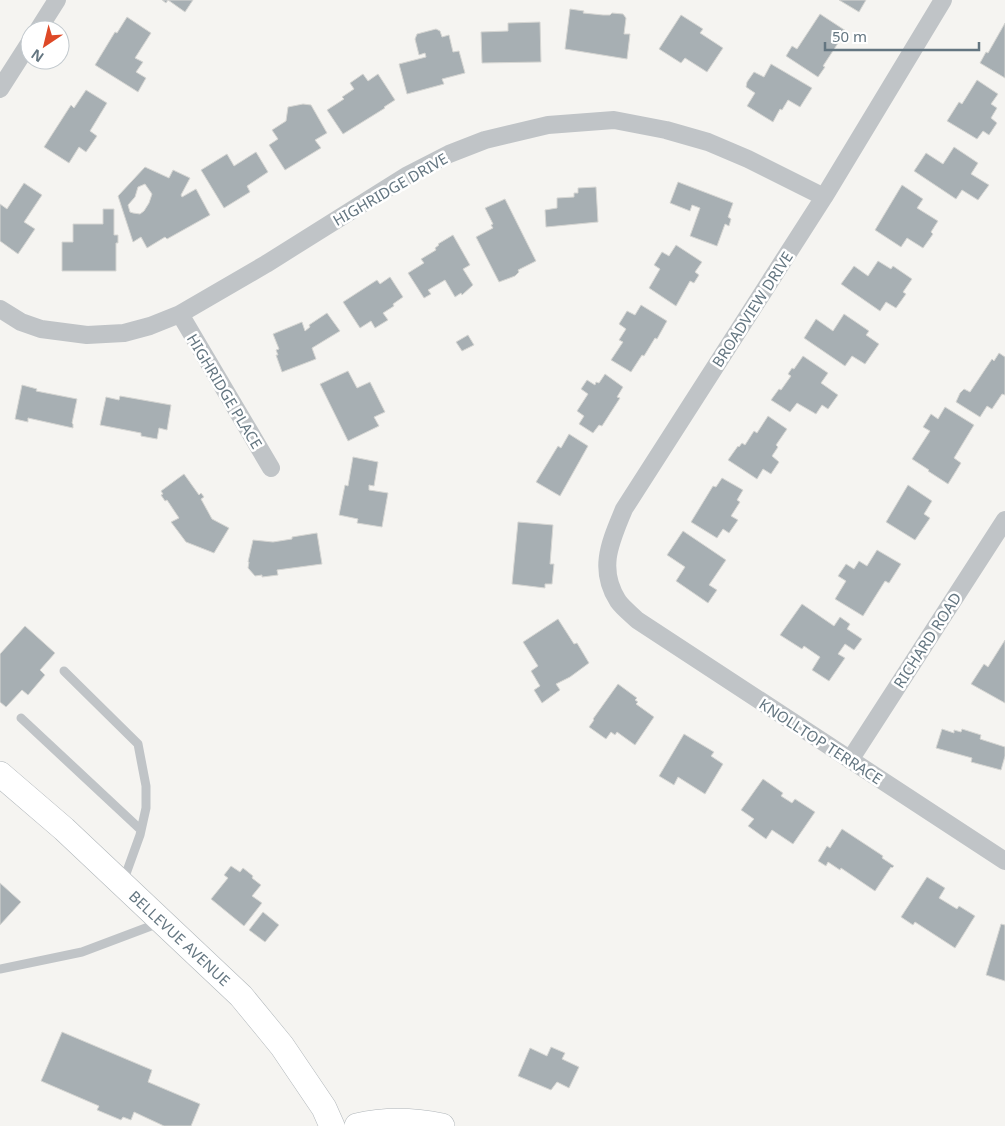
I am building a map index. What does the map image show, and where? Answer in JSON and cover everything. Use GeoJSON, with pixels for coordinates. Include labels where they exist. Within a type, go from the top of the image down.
{"type":"FeatureCollection","features":[{"type":"Feature","properties":{"kind":"street"},"geometry":{"type":"LineString","coordinates":[[44,20],[57,0]]}},
{"type":"Feature","properties":{"kind":"street","name":"BROADVIEW DRIVE"},"geometry":{"type":"LineString","coordinates":[[637,620],[619,602],[609,585],[606,562],[610,543],[624,509],[824,197],[943,0]]}},
{"type":"Feature","properties":{"kind":"street"},"geometry":{"type":"LineString","coordinates":[[0,89],[20,58]]}},
{"type":"Feature","properties":{"kind":"street","name":"HIGHRIDGE DRIVE"},"geometry":{"type":"LineString","coordinates":[[0,309],[21,322],[41,329],[87,335],[124,333],[150,326],[180,314],[266,264],[408,175],[449,154],[485,140],[548,125],[614,120],[666,130],[708,142],[824,197]]}},
{"type":"Feature","properties":{"kind":"street","name":"HIGHRIDGE PLACE"},"geometry":{"type":"LineString","coordinates":[[180,314],[271,468]]}},
{"type":"Feature","properties":{"kind":"street","name":"RICHARD ROAD"},"geometry":{"type":"LineString","coordinates":[[850,760],[1005,520]]}},
{"type":"Feature","properties":{"kind":"street","name":"KNOLLTOP TERRACE"},"geometry":{"type":"LineString","coordinates":[[637,620],[1005,861]]}},
{"type":"Feature","properties":{"kind":"street","name":"BELLEVUE AVENUE"},"geometry":{"type":"LineString","coordinates":[[0,774],[64,829],[241,996],[282,1046],[324,1108],[332,1126]]}},
{"type":"Feature","properties":{"kind":"street"},"geometry":{"type":"LineString","coordinates":[[358,1126],[396,1120],[442,1126]]}},
{"type":"Feature","properties":{"kind":"lane"},"geometry":{"type":"LineString","coordinates":[[64,671],[138,744],[146,786],[146,808],[141,830],[122,885]]}},
{"type":"Feature","properties":{"kind":"lane"},"geometry":{"type":"LineString","coordinates":[[22,718],[141,830]]}},
{"type":"Feature","properties":{"kind":"lane"},"geometry":{"type":"LineString","coordinates":[[0,969],[82,952],[162,922]]}},
{"type":"Feature","properties":{"kind":"building"},"geometry":{"type":"Polygon","coordinates":[[[168,0],[193,0],[185,12],[168,0]]]}},
{"type":"Feature","properties":{"kind":"building"},"geometry":{"type":"Polygon","coordinates":[[[839,0],[866,0],[859,12],[839,0]]]}},
{"type":"Feature","properties":{"kind":"building"},"geometry":{"type":"Polygon","coordinates":[[[570,9],[584,11],[583,13],[603,15],[610,15],[612,13],[623,14],[626,18],[624,34],[630,34],[627,59],[565,49],[570,9]]]}},
{"type":"Feature","properties":{"kind":"building"},"geometry":{"type":"Polygon","coordinates":[[[820,14],[846,31],[818,77],[786,56],[792,46],[797,49],[820,14]]]}},
{"type":"Feature","properties":{"kind":"building"},"geometry":{"type":"Polygon","coordinates":[[[681,15],[703,29],[700,33],[723,48],[707,72],[685,58],[681,63],[659,49],[681,15]]]}},
{"type":"Feature","properties":{"kind":"building"},"geometry":{"type":"Polygon","coordinates":[[[127,17],[151,33],[135,58],[143,62],[136,72],[146,78],[138,92],[95,65],[115,32],[117,33],[127,17]]]}},
{"type":"Feature","properties":{"kind":"building"},"geometry":{"type":"Polygon","coordinates":[[[540,22],[541,62],[482,63],[481,32],[508,31],[508,23],[540,22]]]}},
{"type":"Feature","properties":{"kind":"building"},"geometry":{"type":"Polygon","coordinates":[[[1005,23],[1005,78],[980,63],[1005,23]]]}},
{"type":"Feature","properties":{"kind":"building"},"geometry":{"type":"Polygon","coordinates":[[[436,29],[440,31],[442,37],[449,35],[453,52],[459,51],[465,73],[442,79],[444,84],[407,94],[399,64],[426,57],[425,53],[419,55],[415,39],[417,34],[436,29]]]}},
{"type":"Feature","properties":{"kind":"building"},"geometry":{"type":"Polygon","coordinates":[[[771,64],[812,88],[800,107],[788,100],[782,110],[780,109],[773,122],[747,106],[755,93],[746,87],[754,72],[764,77],[771,64]]]}},
{"type":"Feature","properties":{"kind":"building"},"geometry":{"type":"Polygon","coordinates":[[[363,74],[368,81],[378,74],[395,100],[343,134],[327,110],[344,99],[342,97],[354,89],[350,83],[363,74]]]}},
{"type":"Feature","properties":{"kind":"building"},"geometry":{"type":"Polygon","coordinates":[[[977,80],[998,94],[991,104],[997,108],[991,118],[997,123],[989,135],[983,131],[977,139],[947,121],[959,102],[962,104],[977,80]]]}},
{"type":"Feature","properties":{"kind":"building"},"geometry":{"type":"Polygon","coordinates":[[[86,90],[107,103],[90,131],[97,136],[86,152],[79,147],[69,163],[44,147],[71,105],[74,108],[86,90]]]}},
{"type":"Feature","properties":{"kind":"building"},"geometry":{"type":"Polygon","coordinates":[[[303,104],[311,105],[327,133],[315,140],[321,148],[285,170],[269,145],[278,139],[272,130],[286,121],[288,107],[303,104]]]}},
{"type":"Feature","properties":{"kind":"building"},"geometry":{"type":"Polygon","coordinates":[[[954,147],[978,163],[971,174],[989,185],[978,200],[962,190],[956,199],[914,171],[926,153],[943,164],[954,147]]]}},
{"type":"Feature","properties":{"kind":"building"},"geometry":{"type":"Polygon","coordinates":[[[256,152],[268,172],[247,186],[250,192],[224,208],[201,170],[227,154],[234,166],[256,152]]]}},
{"type":"Feature","properties":{"kind":"building"},"geometry":{"type":"Polygon","coordinates":[[[145,167],[169,178],[173,170],[190,178],[181,195],[182,197],[196,189],[210,215],[147,248],[141,237],[133,242],[118,196],[145,167]],[[145,184],[138,187],[135,197],[128,205],[130,212],[140,214],[144,211],[152,194],[145,184]]]}},
{"type":"Feature","properties":{"kind":"building"},"geometry":{"type":"Polygon","coordinates":[[[678,182],[733,203],[728,217],[731,219],[729,226],[725,224],[717,246],[690,236],[700,208],[692,205],[690,211],[670,203],[678,182]]]}},
{"type":"Feature","properties":{"kind":"building"},"geometry":{"type":"Polygon","coordinates":[[[24,183],[42,195],[24,222],[35,229],[18,254],[0,241],[0,204],[7,209],[24,183]]]}},
{"type":"Feature","properties":{"kind":"building"},"geometry":{"type":"Polygon","coordinates":[[[902,185],[923,199],[917,208],[938,221],[931,232],[933,234],[923,248],[907,238],[901,247],[875,230],[902,185]]]}},
{"type":"Feature","properties":{"kind":"building"},"geometry":{"type":"Polygon","coordinates":[[[596,187],[598,222],[546,227],[545,210],[557,208],[557,198],[574,197],[574,193],[578,193],[578,188],[596,187]]]}},
{"type":"Feature","properties":{"kind":"building"},"geometry":{"type":"Polygon","coordinates":[[[505,199],[536,261],[518,270],[519,272],[515,276],[499,282],[476,237],[493,228],[485,208],[505,199]]]}},
{"type":"Feature","properties":{"kind":"building"},"geometry":{"type":"Polygon","coordinates":[[[103,209],[114,209],[114,235],[118,235],[118,243],[116,243],[116,271],[62,271],[62,242],[73,242],[73,224],[103,224],[103,209]]]}},
{"type":"Feature","properties":{"kind":"building"},"geometry":{"type":"Polygon","coordinates":[[[453,235],[470,265],[463,269],[473,285],[462,295],[461,293],[455,297],[445,280],[428,290],[431,294],[424,298],[408,273],[424,263],[421,259],[436,250],[435,248],[438,244],[453,235]]]}},
{"type":"Feature","properties":{"kind":"building"},"geometry":{"type":"Polygon","coordinates":[[[676,245],[702,262],[695,272],[699,275],[694,283],[690,281],[676,306],[649,288],[660,269],[654,265],[662,252],[669,256],[676,245]]]}},
{"type":"Feature","properties":{"kind":"building"},"geometry":{"type":"Polygon","coordinates":[[[878,261],[891,269],[893,266],[912,279],[903,292],[906,294],[896,308],[886,302],[880,311],[841,284],[854,266],[868,276],[878,261]]]}},
{"type":"Feature","properties":{"kind":"building"},"geometry":{"type":"Polygon","coordinates":[[[390,277],[403,297],[383,313],[388,320],[375,328],[371,321],[360,328],[343,302],[377,280],[380,284],[390,277]]]}},
{"type":"Feature","properties":{"kind":"building"},"geometry":{"type":"Polygon","coordinates":[[[641,305],[667,321],[657,339],[655,338],[631,372],[611,360],[623,342],[619,340],[626,329],[619,324],[627,311],[635,315],[641,305]]]}},
{"type":"Feature","properties":{"kind":"building"},"geometry":{"type":"Polygon","coordinates":[[[327,313],[340,331],[312,348],[316,359],[282,372],[276,355],[278,355],[276,350],[279,349],[273,334],[302,322],[305,331],[310,327],[309,325],[327,313]]]}},
{"type":"Feature","properties":{"kind":"building"},"geometry":{"type":"Polygon","coordinates":[[[844,314],[869,331],[866,335],[879,344],[865,364],[852,356],[845,366],[804,338],[816,319],[833,331],[844,314]]]}},
{"type":"Feature","properties":{"kind":"building"},"geometry":{"type":"Polygon","coordinates":[[[468,335],[474,345],[462,351],[456,342],[468,335]]]}},
{"type":"Feature","properties":{"kind":"building"},"geometry":{"type":"Polygon","coordinates":[[[999,353],[1005,357],[1005,395],[1002,394],[992,409],[987,406],[980,417],[956,402],[964,389],[970,392],[992,359],[994,361],[999,353]]]}},
{"type":"Feature","properties":{"kind":"building"},"geometry":{"type":"Polygon","coordinates":[[[803,356],[828,373],[821,383],[838,395],[828,409],[822,405],[816,414],[797,403],[790,412],[771,400],[779,389],[781,390],[791,376],[788,374],[803,356]]]}},
{"type":"Feature","properties":{"kind":"building"},"geometry":{"type":"Polygon","coordinates":[[[348,371],[357,388],[370,382],[385,412],[374,417],[379,426],[348,441],[320,384],[348,371]]]}},
{"type":"Feature","properties":{"kind":"building"},"geometry":{"type":"Polygon","coordinates":[[[605,374],[623,387],[617,397],[620,398],[602,426],[599,425],[593,433],[579,424],[584,416],[577,411],[588,394],[581,389],[587,380],[595,385],[596,382],[599,383],[605,374]]]}},
{"type":"Feature","properties":{"kind":"building"},"geometry":{"type":"Polygon","coordinates":[[[22,385],[37,389],[36,391],[77,399],[72,423],[73,428],[28,418],[28,422],[15,419],[22,385]]]}},
{"type":"Feature","properties":{"kind":"building"},"geometry":{"type":"Polygon","coordinates":[[[120,396],[171,405],[167,430],[159,428],[157,439],[141,436],[141,433],[100,425],[106,397],[119,400],[120,396]]]}},
{"type":"Feature","properties":{"kind":"building"},"geometry":{"type":"Polygon","coordinates":[[[945,407],[974,425],[954,458],[961,463],[948,484],[912,459],[930,431],[923,427],[931,414],[938,419],[945,407]]]}},
{"type":"Feature","properties":{"kind":"building"},"geometry":{"type":"Polygon","coordinates":[[[768,416],[787,429],[776,445],[778,447],[772,456],[779,462],[771,474],[763,469],[757,479],[728,460],[738,446],[742,443],[745,445],[754,431],[757,433],[768,416]]]}},
{"type":"Feature","properties":{"kind":"building"},"geometry":{"type":"Polygon","coordinates":[[[569,434],[588,446],[560,496],[536,482],[558,446],[561,448],[569,434]]]}},
{"type":"Feature","properties":{"kind":"building"},"geometry":{"type":"Polygon","coordinates":[[[353,457],[378,462],[374,486],[369,485],[369,490],[388,493],[382,527],[357,523],[358,519],[339,515],[345,485],[348,486],[353,457]]]}},
{"type":"Feature","properties":{"kind":"building"},"geometry":{"type":"Polygon","coordinates":[[[184,474],[199,495],[201,493],[204,497],[201,499],[212,519],[229,528],[214,553],[186,542],[171,522],[179,518],[167,500],[165,501],[161,495],[163,494],[161,491],[184,474]]]}},
{"type":"Feature","properties":{"kind":"building"},"geometry":{"type":"Polygon","coordinates":[[[722,478],[743,490],[737,500],[740,502],[731,516],[738,520],[729,533],[723,529],[717,538],[691,522],[713,486],[716,487],[722,478]]]}},
{"type":"Feature","properties":{"kind":"building"},"geometry":{"type":"Polygon","coordinates":[[[908,485],[932,501],[924,514],[930,518],[915,540],[886,522],[908,485]]]}},
{"type":"Feature","properties":{"kind":"building"},"geometry":{"type":"Polygon","coordinates":[[[518,522],[553,525],[550,564],[554,564],[552,584],[545,584],[545,588],[512,584],[518,522]]]}},
{"type":"Feature","properties":{"kind":"building"},"geometry":{"type":"Polygon","coordinates":[[[683,531],[726,560],[709,585],[717,590],[708,603],[676,581],[685,567],[667,555],[683,531]]]}},
{"type":"Feature","properties":{"kind":"building"},"geometry":{"type":"Polygon","coordinates":[[[317,533],[322,564],[277,570],[278,575],[262,577],[262,575],[255,576],[248,568],[253,540],[273,542],[317,533]]]}},
{"type":"Feature","properties":{"kind":"building"},"geometry":{"type":"Polygon","coordinates":[[[877,550],[901,564],[889,583],[885,581],[863,616],[835,599],[846,581],[838,576],[846,564],[854,569],[859,561],[867,566],[877,550]]]}},
{"type":"Feature","properties":{"kind":"building"},"geometry":{"type":"Polygon","coordinates":[[[802,604],[834,626],[840,617],[850,624],[847,629],[862,639],[854,650],[845,644],[838,654],[845,658],[829,681],[812,670],[820,657],[804,646],[802,649],[780,635],[802,604]]]}},
{"type":"Feature","properties":{"kind":"building"},"geometry":{"type":"Polygon","coordinates":[[[558,619],[574,644],[577,643],[589,663],[570,677],[556,684],[560,690],[542,703],[534,690],[540,686],[531,671],[538,666],[523,642],[558,619]]]}},
{"type":"Feature","properties":{"kind":"building"},"geometry":{"type":"Polygon","coordinates":[[[25,626],[55,653],[40,670],[45,675],[28,695],[22,690],[6,707],[0,702],[0,654],[25,626]]]}},
{"type":"Feature","properties":{"kind":"building"},"geometry":{"type":"Polygon","coordinates":[[[1005,640],[1005,703],[971,684],[984,664],[988,667],[1005,640]]]}},
{"type":"Feature","properties":{"kind":"building"},"geometry":{"type":"Polygon","coordinates":[[[618,684],[637,698],[635,700],[638,702],[636,704],[654,717],[635,745],[617,732],[615,735],[611,732],[606,739],[589,727],[618,684]]]}},
{"type":"Feature","properties":{"kind":"building"},"geometry":{"type":"Polygon","coordinates":[[[942,729],[954,733],[954,730],[961,732],[962,729],[981,735],[980,739],[1005,747],[1005,756],[1001,770],[971,762],[972,758],[936,748],[942,729]]]}},
{"type":"Feature","properties":{"kind":"building"},"geometry":{"type":"Polygon","coordinates":[[[684,734],[714,752],[711,756],[723,764],[705,794],[678,777],[674,785],[659,776],[684,734]]]}},
{"type":"Feature","properties":{"kind":"building"},"geometry":{"type":"Polygon","coordinates":[[[763,779],[783,793],[781,796],[792,803],[795,799],[815,812],[793,844],[772,830],[766,839],[748,826],[754,819],[741,810],[763,779]]]}},
{"type":"Feature","properties":{"kind":"building"},"geometry":{"type":"Polygon","coordinates":[[[842,829],[883,856],[882,858],[894,866],[891,867],[875,891],[841,868],[840,870],[828,862],[826,866],[818,861],[827,846],[830,848],[842,829]]]}},
{"type":"Feature","properties":{"kind":"building"},"geometry":{"type":"Polygon","coordinates":[[[231,866],[240,872],[243,868],[261,885],[252,896],[262,903],[244,926],[211,899],[228,878],[224,875],[231,866]]]}},
{"type":"Feature","properties":{"kind":"building"},"geometry":{"type":"Polygon","coordinates":[[[927,877],[945,888],[939,898],[957,909],[959,906],[975,916],[955,948],[915,922],[913,925],[901,917],[927,877]]]}},
{"type":"Feature","properties":{"kind":"building"},"geometry":{"type":"Polygon","coordinates":[[[0,883],[21,902],[0,925],[0,883]]]}},
{"type":"Feature","properties":{"kind":"building"},"geometry":{"type":"Polygon","coordinates":[[[263,912],[279,925],[265,942],[249,930],[263,912]]]}},
{"type":"Feature","properties":{"kind":"building"},"geometry":{"type":"Polygon","coordinates":[[[1001,924],[1005,925],[1005,981],[986,975],[1001,924]]]}},
{"type":"Feature","properties":{"kind":"building"},"geometry":{"type":"Polygon","coordinates":[[[62,1032],[152,1070],[148,1082],[200,1104],[191,1126],[164,1126],[134,1112],[131,1120],[123,1117],[121,1120],[97,1110],[99,1106],[41,1081],[62,1032]]]}},
{"type":"Feature","properties":{"kind":"building"},"geometry":{"type":"Polygon","coordinates":[[[551,1047],[565,1053],[562,1059],[579,1067],[569,1088],[557,1082],[551,1090],[518,1076],[530,1048],[547,1056],[551,1047]]]}}]}
